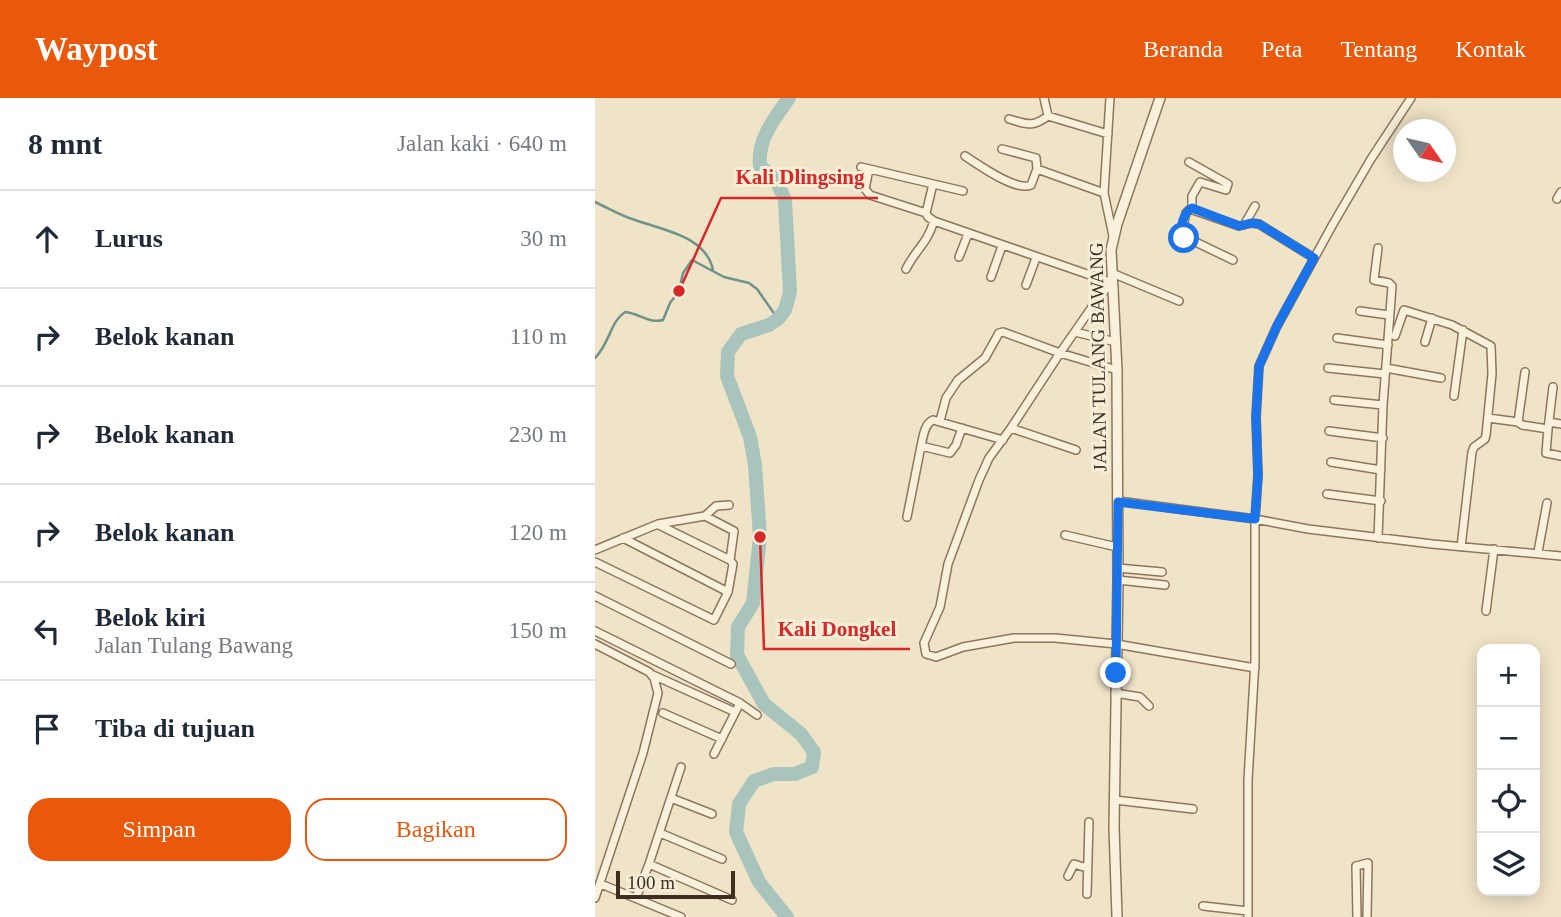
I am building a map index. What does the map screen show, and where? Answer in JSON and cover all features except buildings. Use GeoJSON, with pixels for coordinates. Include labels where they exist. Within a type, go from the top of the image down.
{"type":"FeatureCollection","features":[{"type":"Feature","properties":{"kind":"street"},"geometry":{"type":"LineString","coordinates":[[1044,98],[1048,116]]}},
{"type":"Feature","properties":{"kind":"street"},"geometry":{"type":"LineString","coordinates":[[1110,98],[1104,193],[1113,238]]}},
{"type":"Feature","properties":{"kind":"street","name":"JALAN TULANG BAWANG"},"geometry":{"type":"LineString","coordinates":[[1117,917],[1115,693],[1118,502],[1113,238],[1160,98]]}},
{"type":"Feature","properties":{"kind":"street"},"geometry":{"type":"LineString","coordinates":[[1203,906],[1248,914],[1248,780],[1255,668],[1255,519],[1258,475],[1256,416],[1259,366],[1277,326],[1355,184],[1411,98]]}},
{"type":"Feature","properties":{"kind":"street"},"geometry":{"type":"LineString","coordinates":[[1009,119],[1030,125],[1037,124],[1048,116]]}},
{"type":"Feature","properties":{"kind":"street"},"geometry":{"type":"LineString","coordinates":[[1048,116],[1108,134]]}},
{"type":"Feature","properties":{"kind":"street"},"geometry":{"type":"LineString","coordinates":[[965,156],[995,175],[1025,187],[1031,185],[1037,169],[1036,158],[1002,149]]}},
{"type":"Feature","properties":{"kind":"street"},"geometry":{"type":"LineString","coordinates":[[1189,162],[1228,185],[1226,190],[1200,182]]}},
{"type":"Feature","properties":{"kind":"street"},"geometry":{"type":"LineString","coordinates":[[926,213],[870,195],[865,189],[865,168],[963,191]]}},
{"type":"Feature","properties":{"kind":"street"},"geometry":{"type":"LineString","coordinates":[[1037,169],[1104,193]]}},
{"type":"Feature","properties":{"kind":"street"},"geometry":{"type":"LineString","coordinates":[[1192,208],[1192,196],[1203,171]]}},
{"type":"Feature","properties":{"kind":"street"},"geometry":{"type":"LineString","coordinates":[[933,184],[926,213],[927,217],[934,221],[1036,258],[1179,301]]}},
{"type":"Feature","properties":{"kind":"street"},"geometry":{"type":"LineString","coordinates":[[1244,225],[1255,206]]}},
{"type":"Feature","properties":{"kind":"street"},"geometry":{"type":"LineString","coordinates":[[1192,208],[1239,226],[1259,224],[1314,258]]}},
{"type":"Feature","properties":{"kind":"street"},"geometry":{"type":"LineString","coordinates":[[1192,208],[1186,213],[1181,235],[1233,260]]}},
{"type":"Feature","properties":{"kind":"street"},"geometry":{"type":"LineString","coordinates":[[906,269],[913,255],[930,237],[934,221]]}},
{"type":"Feature","properties":{"kind":"street"},"geometry":{"type":"LineString","coordinates":[[959,257],[968,234]]}},
{"type":"Feature","properties":{"kind":"street"},"geometry":{"type":"LineString","coordinates":[[991,277],[1002,246]]}},
{"type":"Feature","properties":{"kind":"street"},"geometry":{"type":"LineString","coordinates":[[1378,248],[1374,280],[1392,286],[1383,405],[1378,538]]}},
{"type":"Feature","properties":{"kind":"street"},"geometry":{"type":"LineString","coordinates":[[1026,285],[1036,258]]}},
{"type":"Feature","properties":{"kind":"street"},"geometry":{"type":"LineString","coordinates":[[1113,282],[1104,290],[989,458],[948,564],[940,607],[924,643],[926,654],[936,657],[963,647],[1014,638],[1055,638],[1116,644],[1255,668]]}},
{"type":"Feature","properties":{"kind":"street"},"geometry":{"type":"LineString","coordinates":[[1395,336],[1404,310],[1463,330],[1492,346],[1492,374],[1485,439],[1474,446],[1472,452],[1461,547]]}},
{"type":"Feature","properties":{"kind":"street"},"geometry":{"type":"LineString","coordinates":[[1360,311],[1389,315]]}},
{"type":"Feature","properties":{"kind":"street"},"geometry":{"type":"LineString","coordinates":[[1425,342],[1432,318]]}},
{"type":"Feature","properties":{"kind":"street"},"geometry":{"type":"LineString","coordinates":[[1454,396],[1463,330]]}},
{"type":"Feature","properties":{"kind":"street"},"geometry":{"type":"LineString","coordinates":[[1075,332],[1116,342]]}},
{"type":"Feature","properties":{"kind":"street"},"geometry":{"type":"LineString","coordinates":[[940,421],[946,398],[958,380],[985,358],[999,333],[1117,370]]}},
{"type":"Feature","properties":{"kind":"street"},"geometry":{"type":"LineString","coordinates":[[1337,338],[1388,345]]}},
{"type":"Feature","properties":{"kind":"street"},"geometry":{"type":"LineString","coordinates":[[1328,368],[1441,378]]}},
{"type":"Feature","properties":{"kind":"street"},"geometry":{"type":"LineString","coordinates":[[1517,422],[1525,372]]}},
{"type":"Feature","properties":{"kind":"street"},"geometry":{"type":"LineString","coordinates":[[1553,387],[1546,453],[1561,456]]}},
{"type":"Feature","properties":{"kind":"street"},"geometry":{"type":"LineString","coordinates":[[1334,400],[1383,405]]}},
{"type":"Feature","properties":{"kind":"street"},"geometry":{"type":"LineString","coordinates":[[1488,418],[1522,425],[1561,424]]}},
{"type":"Feature","properties":{"kind":"street"},"geometry":{"type":"LineString","coordinates":[[907,517],[921,446],[929,422],[940,421],[1003,440]]}},
{"type":"Feature","properties":{"kind":"street"},"geometry":{"type":"LineString","coordinates":[[921,446],[950,453],[962,428]]}},
{"type":"Feature","properties":{"kind":"street"},"geometry":{"type":"LineString","coordinates":[[1011,428],[1076,450]]}},
{"type":"Feature","properties":{"kind":"street"},"geometry":{"type":"LineString","coordinates":[[1329,431],[1383,438]]}},
{"type":"Feature","properties":{"kind":"street"},"geometry":{"type":"LineString","coordinates":[[1331,462],[1381,470]]}},
{"type":"Feature","properties":{"kind":"street"},"geometry":{"type":"LineString","coordinates":[[1327,494],[1381,501]]}},
{"type":"Feature","properties":{"kind":"street"},"geometry":{"type":"LineString","coordinates":[[1118,502],[1378,538],[1561,556]]}},
{"type":"Feature","properties":{"kind":"street"},"geometry":{"type":"LineString","coordinates":[[1538,552],[1547,503]]}},
{"type":"Feature","properties":{"kind":"street"},"geometry":{"type":"LineString","coordinates":[[595,550],[658,524],[705,516],[716,506],[729,505]]}},
{"type":"Feature","properties":{"kind":"street"},"geometry":{"type":"LineString","coordinates":[[705,516],[734,531],[730,560]]}},
{"type":"Feature","properties":{"kind":"street"},"geometry":{"type":"LineString","coordinates":[[595,562],[714,620],[728,592],[733,564],[730,560],[658,524]]}},
{"type":"Feature","properties":{"kind":"street"},"geometry":{"type":"LineString","coordinates":[[1065,535],[1117,547]]}},
{"type":"Feature","properties":{"kind":"street"},"geometry":{"type":"LineString","coordinates":[[623,538],[728,592]]}},
{"type":"Feature","properties":{"kind":"street"},"geometry":{"type":"LineString","coordinates":[[1486,611],[1494,550]]}},
{"type":"Feature","properties":{"kind":"street"},"geometry":{"type":"LineString","coordinates":[[1118,568],[1162,572]]}},
{"type":"Feature","properties":{"kind":"street"},"geometry":{"type":"LineString","coordinates":[[1118,580],[1165,585]]}},
{"type":"Feature","properties":{"kind":"street"},"geometry":{"type":"LineString","coordinates":[[595,596],[731,664]]}},
{"type":"Feature","properties":{"kind":"street"},"geometry":{"type":"LineString","coordinates":[[595,631],[740,703],[757,715]]}},
{"type":"Feature","properties":{"kind":"street"},"geometry":{"type":"LineString","coordinates":[[595,645],[649,673],[736,712]]}},
{"type":"Feature","properties":{"kind":"street"},"geometry":{"type":"LineString","coordinates":[[595,898],[601,884],[598,873],[643,753],[658,693],[654,678],[649,673]]}},
{"type":"Feature","properties":{"kind":"street"},"geometry":{"type":"LineString","coordinates":[[1115,693],[1140,697],[1149,706]]}},
{"type":"Feature","properties":{"kind":"street"},"geometry":{"type":"LineString","coordinates":[[714,754],[740,703]]}},
{"type":"Feature","properties":{"kind":"street"},"geometry":{"type":"LineString","coordinates":[[663,713],[722,739]]}},
{"type":"Feature","properties":{"kind":"street"},"geometry":{"type":"LineString","coordinates":[[636,898],[681,766]]}},
{"type":"Feature","properties":{"kind":"street"},"geometry":{"type":"LineString","coordinates":[[671,798],[712,814]]}},
{"type":"Feature","properties":{"kind":"street"},"geometry":{"type":"LineString","coordinates":[[1115,800],[1193,809]]}},
{"type":"Feature","properties":{"kind":"street"},"geometry":{"type":"LineString","coordinates":[[1087,894],[1089,822]]}},
{"type":"Feature","properties":{"kind":"street"},"geometry":{"type":"LineString","coordinates":[[660,833],[722,859]]}},
{"type":"Feature","properties":{"kind":"street"},"geometry":{"type":"LineString","coordinates":[[1068,876],[1073,863],[1087,868]]}},
{"type":"Feature","properties":{"kind":"street"},"geometry":{"type":"LineString","coordinates":[[1357,917],[1356,866],[1368,863],[1367,917]]}},
{"type":"Feature","properties":{"kind":"street"},"geometry":{"type":"LineString","coordinates":[[649,864],[732,900]]}},
{"type":"Feature","properties":{"kind":"street"},"geometry":{"type":"LineString","coordinates":[[601,884],[681,917]]}},
{"type":"Feature","properties":{"kind":"waterway"},"geometry":{"type":"LineString","coordinates":[[787,917],[759,882],[736,832],[739,804],[754,781],[774,774],[795,774],[812,767],[814,752],[801,734],[764,704],[737,655],[738,627],[753,603],[760,537],[755,465],[750,437],[727,376],[728,352],[741,334],[769,325],[778,319],[785,310],[790,292],[785,200],[776,180],[760,166],[764,138],[789,98]]}},
{"type":"Feature","properties":{"kind":"waterway"},"geometry":{"type":"LineString","coordinates":[[595,202],[693,242],[709,258],[713,270]]}},
{"type":"Feature","properties":{"kind":"waterway"},"geometry":{"type":"LineString","coordinates":[[595,358],[616,321],[625,312],[653,321],[663,320],[679,291],[683,273],[692,260],[724,277],[749,283],[757,289],[778,319]]}},
{"type":"Feature","properties":{"kind":"place","name":"Kali Dlingsing"},"geometry":{"type":"Point","coordinates":[679,291]}},
{"type":"Feature","properties":{"kind":"place","name":"Kali Dongkel"},"geometry":{"type":"Point","coordinates":[760,537]}},
{"type":"Feature","properties":{"kind":"route"},"geometry":{"type":"LineString","coordinates":[[1116,673],[1118,502],[1255,519],[1259,366],[1277,326],[1314,258],[1259,224],[1239,226],[1192,208],[1186,213],[1180,230],[1184,238]]}}]}
